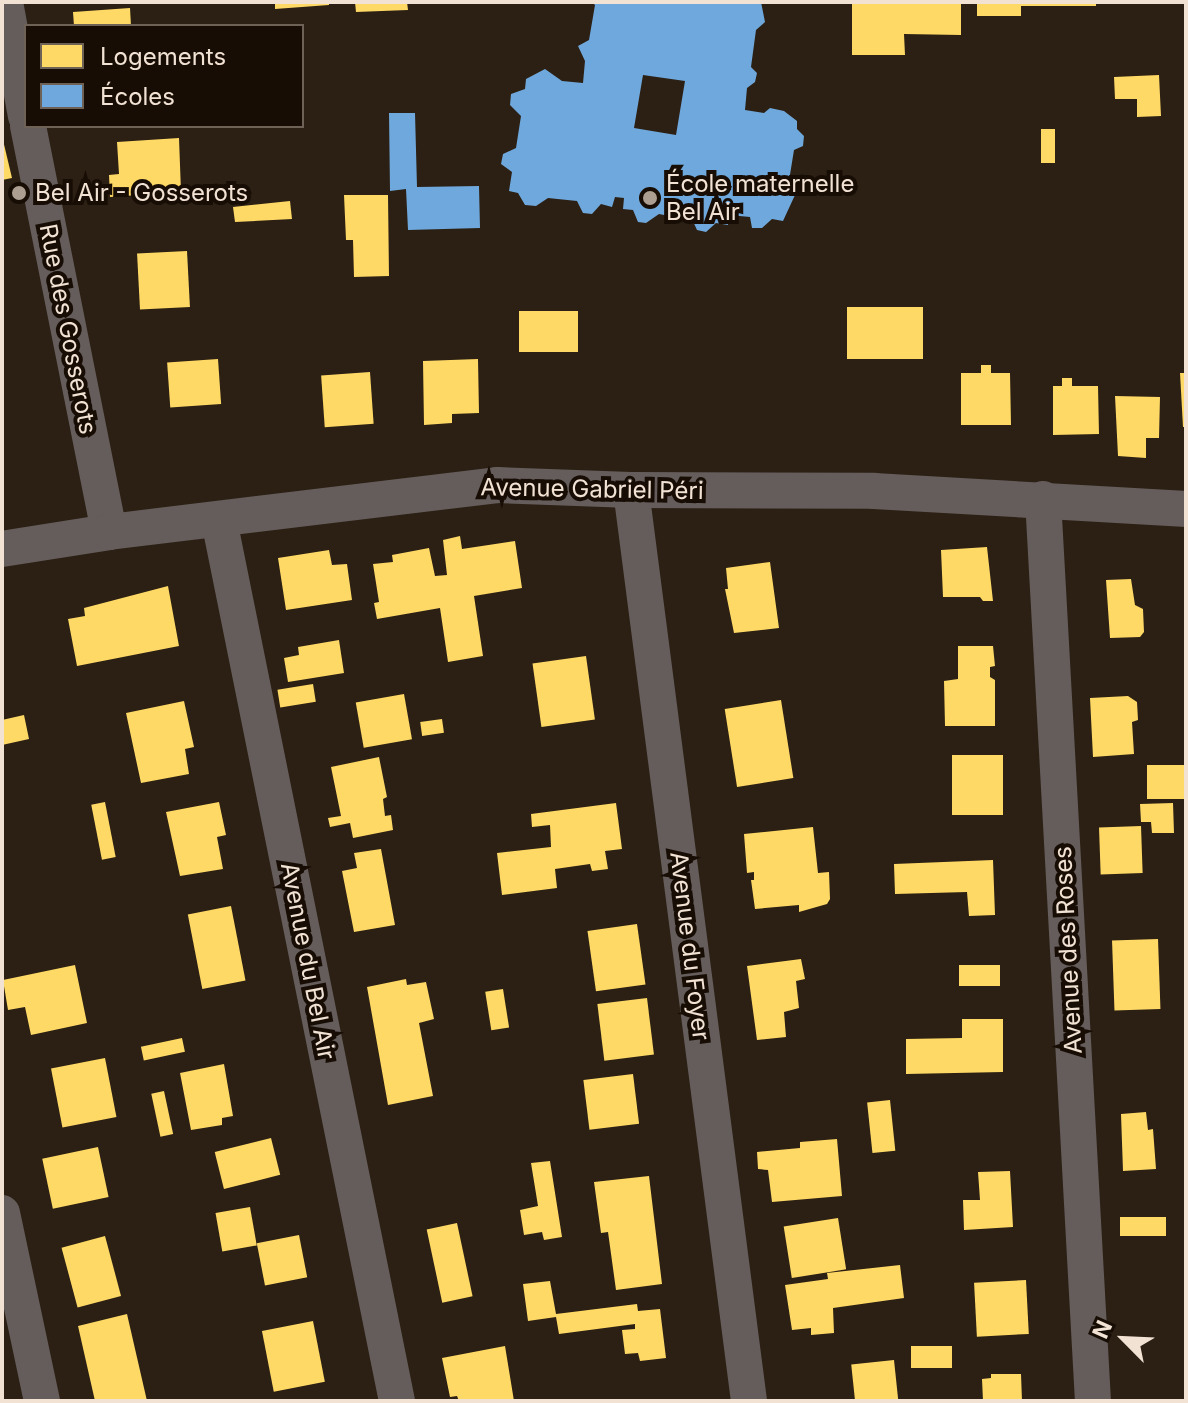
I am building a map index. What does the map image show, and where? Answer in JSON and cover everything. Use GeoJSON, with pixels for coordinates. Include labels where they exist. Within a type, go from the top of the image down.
{"type":"FeatureCollection","features":[{"type":"Feature","properties":{"kind":"street"},"geometry":{"type":"LineString","coordinates":[[5,2],[24,105]]}},
{"type":"Feature","properties":{"kind":"street","name":"Rue des Gosserots"},"geometry":{"type":"LineString","coordinates":[[28,128],[109,532]]}},
{"type":"Feature","properties":{"kind":"street","name":"Avenue Gabriel Péri"},"geometry":{"type":"LineString","coordinates":[[2,549],[109,532],[497,485],[631,490],[874,491],[1186,509]]}},
{"type":"Feature","properties":{"kind":"street","name":"Avenue du Foyer"},"geometry":{"type":"LineString","coordinates":[[631,490],[749,1401]]}},
{"type":"Feature","properties":{"kind":"street","name":"Avenue des Roses"},"geometry":{"type":"LineString","coordinates":[[1043,499],[1093,1401]]}},
{"type":"Feature","properties":{"kind":"street","name":"Avenue du Bel Air"},"geometry":{"type":"LineString","coordinates":[[219,520],[397,1401]]}},
{"type":"Feature","properties":{"kind":"street"},"geometry":{"type":"LineString","coordinates":[[2,1213],[42,1401]]}},
{"type":"Feature","properties":{"kind":"building: Logements"},"geometry":{"type":"Polygon","coordinates":[[[275,2],[329,2],[329,5],[275,9],[275,2]]]}},
{"type":"Feature","properties":{"kind":"building: Logements"},"geometry":{"type":"Polygon","coordinates":[[[355,2],[407,2],[408,10],[356,12],[355,2]]]}},
{"type":"Feature","properties":{"kind":"building: Logements"},"geometry":{"type":"Polygon","coordinates":[[[852,2],[961,2],[961,35],[904,34],[905,55],[852,55],[852,2]]]}},
{"type":"Feature","properties":{"kind":"building: Logements"},"geometry":{"type":"Polygon","coordinates":[[[977,2],[1096,2],[1096,6],[1021,6],[1021,16],[977,16],[977,2]]]}},
{"type":"Feature","properties":{"kind":"building: Logements"},"geometry":{"type":"Polygon","coordinates":[[[130,8],[131,24],[74,24],[73,12],[130,8]]]}},
{"type":"Feature","properties":{"kind":"building: Logements"},"geometry":{"type":"Polygon","coordinates":[[[1159,75],[1161,116],[1137,117],[1137,99],[1115,99],[1114,77],[1159,75]]]}},
{"type":"Feature","properties":{"kind":"building: Logements"},"geometry":{"type":"Polygon","coordinates":[[[1041,129],[1055,129],[1055,163],[1041,163],[1041,129]]]}},
{"type":"Feature","properties":{"kind":"building: Logements"},"geometry":{"type":"Polygon","coordinates":[[[2,136],[12,178],[2,180],[2,136]]]}},
{"type":"Feature","properties":{"kind":"building: Logements"},"geometry":{"type":"Polygon","coordinates":[[[179,138],[181,192],[110,197],[109,175],[119,174],[117,142],[179,138]]]}},
{"type":"Feature","properties":{"kind":"building: Logements"},"geometry":{"type":"Polygon","coordinates":[[[344,195],[388,195],[389,276],[354,277],[353,240],[346,240],[344,195]]]}},
{"type":"Feature","properties":{"kind":"building: Logements"},"geometry":{"type":"Polygon","coordinates":[[[290,201],[292,219],[235,222],[233,207],[290,201]]]}},
{"type":"Feature","properties":{"kind":"building: Logements"},"geometry":{"type":"Polygon","coordinates":[[[187,251],[190,307],[140,310],[137,254],[187,251]]]}},
{"type":"Feature","properties":{"kind":"building: Logements"},"geometry":{"type":"Polygon","coordinates":[[[847,307],[923,307],[923,359],[847,359],[847,307]]]}},
{"type":"Feature","properties":{"kind":"building: Logements"},"geometry":{"type":"Polygon","coordinates":[[[519,311],[578,311],[578,352],[519,352],[519,311]]]}},
{"type":"Feature","properties":{"kind":"building: Logements"},"geometry":{"type":"Polygon","coordinates":[[[218,359],[221,404],[170,407],[167,363],[218,359]]]}},
{"type":"Feature","properties":{"kind":"building: Logements"},"geometry":{"type":"Polygon","coordinates":[[[478,359],[479,413],[452,414],[452,423],[424,425],[423,361],[478,359]]]}},
{"type":"Feature","properties":{"kind":"building: Logements"},"geometry":{"type":"Polygon","coordinates":[[[981,365],[991,365],[991,373],[1010,373],[1011,425],[961,425],[961,373],[981,373],[981,365]]]}},
{"type":"Feature","properties":{"kind":"building: Logements"},"geometry":{"type":"Polygon","coordinates":[[[370,372],[374,424],[325,427],[321,375],[370,372]]]}},
{"type":"Feature","properties":{"kind":"building: Logements"},"geometry":{"type":"Polygon","coordinates":[[[1180,373],[1186,373],[1186,427],[1183,427],[1180,373]]]}},
{"type":"Feature","properties":{"kind":"building: Logements"},"geometry":{"type":"Polygon","coordinates":[[[1062,378],[1072,378],[1072,386],[1098,386],[1099,434],[1053,435],[1053,386],[1062,386],[1062,378]]]}},
{"type":"Feature","properties":{"kind":"building: Logements"},"geometry":{"type":"Polygon","coordinates":[[[1115,396],[1160,397],[1159,438],[1146,438],[1146,458],[1118,456],[1115,396]]]}},
{"type":"Feature","properties":{"kind":"building: Logements"},"geometry":{"type":"Polygon","coordinates":[[[460,536],[462,549],[515,541],[522,588],[474,596],[483,656],[448,662],[440,608],[377,619],[374,603],[379,602],[373,564],[393,562],[392,555],[429,548],[435,576],[447,575],[443,540],[460,536]]]}},
{"type":"Feature","properties":{"kind":"building: Logements"},"geometry":{"type":"Polygon","coordinates":[[[987,547],[993,601],[983,601],[980,597],[943,597],[941,550],[987,547]]]}},
{"type":"Feature","properties":{"kind":"building: Logements"},"geometry":{"type":"Polygon","coordinates":[[[329,550],[332,565],[347,564],[352,600],[286,610],[278,558],[329,550]]]}},
{"type":"Feature","properties":{"kind":"building: Logements"},"geometry":{"type":"Polygon","coordinates":[[[770,562],[779,628],[734,633],[725,589],[728,589],[726,568],[770,562]]]}},
{"type":"Feature","properties":{"kind":"building: Logements"},"geometry":{"type":"Polygon","coordinates":[[[1131,579],[1135,605],[1143,609],[1144,632],[1140,637],[1110,638],[1106,580],[1131,579]]]}},
{"type":"Feature","properties":{"kind":"building: Logements"},"geometry":{"type":"Polygon","coordinates":[[[168,586],[179,646],[77,666],[68,619],[85,616],[84,608],[168,586]]]}},
{"type":"Feature","properties":{"kind":"building: Logements"},"geometry":{"type":"Polygon","coordinates":[[[339,640],[344,673],[288,682],[284,658],[299,655],[298,647],[339,640]]]}},
{"type":"Feature","properties":{"kind":"building: Logements"},"geometry":{"type":"Polygon","coordinates":[[[958,646],[993,646],[995,666],[990,667],[990,677],[995,680],[995,726],[945,726],[944,681],[958,679],[958,646]]]}},
{"type":"Feature","properties":{"kind":"building: Logements"},"geometry":{"type":"Polygon","coordinates":[[[586,656],[595,719],[541,727],[533,664],[586,656]]]}},
{"type":"Feature","properties":{"kind":"building: Logements"},"geometry":{"type":"Polygon","coordinates":[[[313,684],[316,702],[280,707],[277,690],[313,684]]]}},
{"type":"Feature","properties":{"kind":"building: Logements"},"geometry":{"type":"Polygon","coordinates":[[[404,694],[412,739],[364,748],[356,703],[404,694]]]}},
{"type":"Feature","properties":{"kind":"building: Logements"},"geometry":{"type":"Polygon","coordinates":[[[1128,696],[1137,702],[1138,720],[1132,722],[1134,754],[1093,757],[1090,698],[1128,696]]]}},
{"type":"Feature","properties":{"kind":"building: Logements"},"geometry":{"type":"Polygon","coordinates":[[[781,700],[793,778],[737,787],[725,709],[781,700]]]}},
{"type":"Feature","properties":{"kind":"building: Logements"},"geometry":{"type":"Polygon","coordinates":[[[184,701],[194,747],[185,749],[189,774],[141,783],[126,713],[184,701]]]}},
{"type":"Feature","properties":{"kind":"building: Logements"},"geometry":{"type":"Polygon","coordinates":[[[24,715],[29,739],[2,745],[2,720],[24,715]]]}},
{"type":"Feature","properties":{"kind":"building: Logements"},"geometry":{"type":"Polygon","coordinates":[[[442,719],[444,733],[422,736],[420,722],[442,719]]]}},
{"type":"Feature","properties":{"kind":"building: Logements"},"geometry":{"type":"Polygon","coordinates":[[[952,755],[1003,755],[1003,815],[952,815],[952,755]]]}},
{"type":"Feature","properties":{"kind":"building: Logements"},"geometry":{"type":"Polygon","coordinates":[[[379,757],[387,797],[383,799],[385,816],[391,815],[393,830],[353,838],[350,823],[330,827],[328,818],[341,816],[331,767],[379,757]]]}},
{"type":"Feature","properties":{"kind":"building: Logements"},"geometry":{"type":"Polygon","coordinates":[[[1147,765],[1186,765],[1186,799],[1147,799],[1147,765]]]}},
{"type":"Feature","properties":{"kind":"building: Logements"},"geometry":{"type":"Polygon","coordinates":[[[105,802],[116,857],[102,860],[91,805],[105,802]]]}},
{"type":"Feature","properties":{"kind":"building: Logements"},"geometry":{"type":"Polygon","coordinates":[[[219,802],[226,835],[217,837],[223,869],[180,876],[166,812],[219,802]]]}},
{"type":"Feature","properties":{"kind":"building: Logements"},"geometry":{"type":"Polygon","coordinates":[[[616,803],[622,849],[605,851],[608,869],[592,871],[590,864],[555,869],[557,888],[502,895],[497,853],[551,847],[550,825],[532,827],[531,814],[616,803]]]}},
{"type":"Feature","properties":{"kind":"building: Logements"},"geometry":{"type":"Polygon","coordinates":[[[1173,803],[1174,833],[1152,833],[1151,822],[1141,822],[1140,804],[1173,803]]]}},
{"type":"Feature","properties":{"kind":"building: Logements"},"geometry":{"type":"Polygon","coordinates":[[[1141,826],[1143,873],[1101,874],[1099,827],[1141,826]]]}},
{"type":"Feature","properties":{"kind":"building: Logements"},"geometry":{"type":"Polygon","coordinates":[[[813,827],[818,873],[829,872],[830,899],[827,904],[799,912],[799,905],[755,909],[751,880],[754,880],[754,872],[747,873],[744,834],[813,827]]]}},
{"type":"Feature","properties":{"kind":"building: Logements"},"geometry":{"type":"Polygon","coordinates":[[[381,849],[395,925],[354,932],[342,871],[357,868],[354,853],[381,849]]]}},
{"type":"Feature","properties":{"kind":"building: Logements"},"geometry":{"type":"Polygon","coordinates":[[[993,860],[995,915],[969,916],[967,892],[895,894],[894,864],[993,860]]]}},
{"type":"Feature","properties":{"kind":"building: Logements"},"geometry":{"type":"Polygon","coordinates":[[[231,906],[246,981],[202,989],[188,914],[231,906]]]}},
{"type":"Feature","properties":{"kind":"building: Logements"},"geometry":{"type":"Polygon","coordinates":[[[637,924],[645,984],[596,991],[587,931],[637,924]]]}},
{"type":"Feature","properties":{"kind":"building: Logements"},"geometry":{"type":"Polygon","coordinates":[[[1158,939],[1160,1009],[1114,1011],[1112,941],[1158,939]]]}},
{"type":"Feature","properties":{"kind":"building: Logements"},"geometry":{"type":"Polygon","coordinates":[[[801,959],[805,979],[796,981],[799,1008],[784,1012],[786,1037],[757,1040],[747,966],[801,959]]]}},
{"type":"Feature","properties":{"kind":"building: Logements"},"geometry":{"type":"Polygon","coordinates":[[[75,965],[87,1023],[31,1035],[25,1007],[8,1010],[3,980],[75,965]]]}},
{"type":"Feature","properties":{"kind":"building: Logements"},"geometry":{"type":"Polygon","coordinates":[[[959,965],[1000,965],[1000,986],[959,986],[959,965]]]}},
{"type":"Feature","properties":{"kind":"building: Logements"},"geometry":{"type":"Polygon","coordinates":[[[406,979],[407,985],[426,982],[434,1019],[419,1023],[433,1096],[388,1105],[367,987],[406,979]]]}},
{"type":"Feature","properties":{"kind":"building: Logements"},"geometry":{"type":"Polygon","coordinates":[[[503,989],[509,1028],[491,1030],[485,992],[503,989]]]}},
{"type":"Feature","properties":{"kind":"building: Logements"},"geometry":{"type":"Polygon","coordinates":[[[647,998],[654,1055],[604,1061],[597,1004],[647,998]]]}},
{"type":"Feature","properties":{"kind":"building: Logements"},"geometry":{"type":"Polygon","coordinates":[[[962,1019],[1003,1019],[1003,1072],[906,1074],[906,1039],[962,1038],[962,1019]]]}},
{"type":"Feature","properties":{"kind":"building: Logements"},"geometry":{"type":"Polygon","coordinates":[[[182,1038],[185,1052],[144,1060],[141,1047],[182,1038]]]}},
{"type":"Feature","properties":{"kind":"building: Logements"},"geometry":{"type":"Polygon","coordinates":[[[105,1058],[116,1117],[62,1127],[51,1068],[105,1058]]]}},
{"type":"Feature","properties":{"kind":"building: Logements"},"geometry":{"type":"Polygon","coordinates":[[[224,1064],[233,1116],[222,1118],[222,1125],[191,1130],[180,1073],[224,1064]]]}},
{"type":"Feature","properties":{"kind":"building: Logements"},"geometry":{"type":"Polygon","coordinates":[[[633,1074],[639,1124],[589,1130],[583,1080],[633,1074]]]}},
{"type":"Feature","properties":{"kind":"building: Logements"},"geometry":{"type":"Polygon","coordinates":[[[164,1091],[173,1134],[160,1137],[151,1094],[164,1091]]]}},
{"type":"Feature","properties":{"kind":"building: Logements"},"geometry":{"type":"Polygon","coordinates":[[[890,1100],[895,1151],[872,1153],[867,1102],[890,1100]]]}},
{"type":"Feature","properties":{"kind":"building: Logements"},"geometry":{"type":"Polygon","coordinates":[[[1146,1112],[1148,1130],[1153,1129],[1156,1169],[1123,1171],[1121,1114],[1146,1112]]]}},
{"type":"Feature","properties":{"kind":"building: Logements"},"geometry":{"type":"Polygon","coordinates":[[[271,1138],[280,1175],[224,1189],[215,1152],[271,1138]]]}},
{"type":"Feature","properties":{"kind":"building: Logements"},"geometry":{"type":"Polygon","coordinates":[[[837,1139],[842,1196],[772,1202],[768,1170],[758,1169],[757,1152],[800,1148],[800,1142],[837,1139]]]}},
{"type":"Feature","properties":{"kind":"building: Logements"},"geometry":{"type":"Polygon","coordinates":[[[98,1147],[109,1197],[53,1209],[42,1159],[98,1147]]]}},
{"type":"Feature","properties":{"kind":"building: Logements"},"geometry":{"type":"Polygon","coordinates":[[[550,1161],[562,1237],[544,1240],[542,1232],[524,1235],[520,1210],[538,1206],[531,1163],[550,1161]]]}},
{"type":"Feature","properties":{"kind":"building: Logements"},"geometry":{"type":"Polygon","coordinates":[[[1010,1171],[1013,1227],[964,1230],[963,1200],[980,1200],[978,1172],[1010,1171]]]}},
{"type":"Feature","properties":{"kind":"building: Logements"},"geometry":{"type":"Polygon","coordinates":[[[649,1176],[662,1284],[616,1290],[608,1232],[601,1233],[594,1182],[649,1176]]]}},
{"type":"Feature","properties":{"kind":"building: Logements"},"geometry":{"type":"Polygon","coordinates":[[[250,1207],[257,1245],[222,1251],[216,1213],[250,1207]]]}},
{"type":"Feature","properties":{"kind":"building: Logements"},"geometry":{"type":"Polygon","coordinates":[[[1120,1217],[1166,1217],[1166,1236],[1120,1236],[1120,1217]]]}},
{"type":"Feature","properties":{"kind":"building: Logements"},"geometry":{"type":"Polygon","coordinates":[[[838,1218],[846,1269],[792,1278],[784,1227],[838,1218]]]}},
{"type":"Feature","properties":{"kind":"building: Logements"},"geometry":{"type":"Polygon","coordinates":[[[457,1223],[473,1296],[442,1303],[427,1229],[457,1223]]]}},
{"type":"Feature","properties":{"kind":"building: Logements"},"geometry":{"type":"Polygon","coordinates":[[[299,1235],[307,1277],[265,1285],[257,1243],[299,1235]]]}},
{"type":"Feature","properties":{"kind":"building: Logements"},"geometry":{"type":"Polygon","coordinates":[[[105,1236],[121,1296],[78,1308],[62,1248],[105,1236]]]}},
{"type":"Feature","properties":{"kind":"building: Logements"},"geometry":{"type":"Polygon","coordinates":[[[900,1265],[904,1298],[833,1308],[834,1333],[811,1335],[811,1328],[792,1330],[785,1285],[828,1279],[827,1273],[900,1265]]]}},
{"type":"Feature","properties":{"kind":"building: Logements"},"geometry":{"type":"Polygon","coordinates":[[[1026,1280],[1029,1334],[977,1337],[974,1283],[1026,1280]]]}},
{"type":"Feature","properties":{"kind":"building: Logements"},"geometry":{"type":"Polygon","coordinates":[[[550,1281],[556,1314],[637,1304],[638,1311],[660,1309],[666,1358],[640,1361],[638,1353],[625,1354],[622,1330],[635,1329],[635,1324],[559,1334],[556,1317],[528,1321],[523,1284],[550,1281]]]}},
{"type":"Feature","properties":{"kind":"building: Logements"},"geometry":{"type":"Polygon","coordinates":[[[127,1314],[147,1401],[95,1401],[78,1326],[127,1314]]]}},
{"type":"Feature","properties":{"kind":"building: Logements"},"geometry":{"type":"Polygon","coordinates":[[[313,1321],[325,1382],[274,1392],[262,1331],[313,1321]]]}},
{"type":"Feature","properties":{"kind":"building: Logements"},"geometry":{"type":"Polygon","coordinates":[[[505,1346],[514,1401],[459,1401],[457,1396],[450,1397],[442,1358],[505,1346]]]}},
{"type":"Feature","properties":{"kind":"building: Logements"},"geometry":{"type":"Polygon","coordinates":[[[911,1346],[952,1346],[952,1368],[911,1368],[911,1346]]]}},
{"type":"Feature","properties":{"kind":"building: Logements"},"geometry":{"type":"Polygon","coordinates":[[[894,1360],[898,1401],[855,1401],[851,1364],[894,1360]]]}},
{"type":"Feature","properties":{"kind":"building: Logements"},"geometry":{"type":"Polygon","coordinates":[[[991,1374],[1021,1374],[1022,1401],[983,1401],[982,1379],[991,1378],[991,1374]]]}},
{"type":"Feature","properties":{"kind":"building: Écoles"},"geometry":{"type":"Polygon","coordinates":[[[592,2],[761,2],[765,22],[756,30],[751,67],[757,73],[755,82],[747,88],[745,110],[764,113],[770,108],[784,111],[797,121],[797,129],[804,136],[803,146],[794,150],[788,187],[795,195],[783,221],[772,219],[762,228],[752,228],[750,217],[729,215],[728,225],[716,223],[706,232],[697,230],[692,219],[682,218],[683,208],[671,208],[669,216],[659,214],[646,223],[638,222],[633,210],[623,209],[624,198],[615,197],[612,207],[601,204],[592,214],[583,213],[577,201],[548,198],[536,206],[525,205],[518,193],[509,191],[512,172],[501,164],[503,154],[516,148],[521,116],[510,105],[511,94],[525,89],[526,79],[545,69],[562,81],[583,83],[585,61],[578,46],[589,40],[595,5],[592,2]],[[643,75],[634,128],[676,135],[685,81],[643,75]]]}},
{"type":"Feature","properties":{"kind":"building: Écoles"},"geometry":{"type":"Polygon","coordinates":[[[389,113],[415,113],[417,187],[479,186],[480,228],[408,230],[406,189],[390,191],[389,113]]]}},
{"type":"Feature","properties":{"kind":"place","name":"Bel Air - Gosserots"},"geometry":{"type":"Point","coordinates":[19,193]}},
{"type":"Feature","properties":{"kind":"place","name":"École maternelle Bel Air"},"geometry":{"type":"Point","coordinates":[650,198]}}]}
